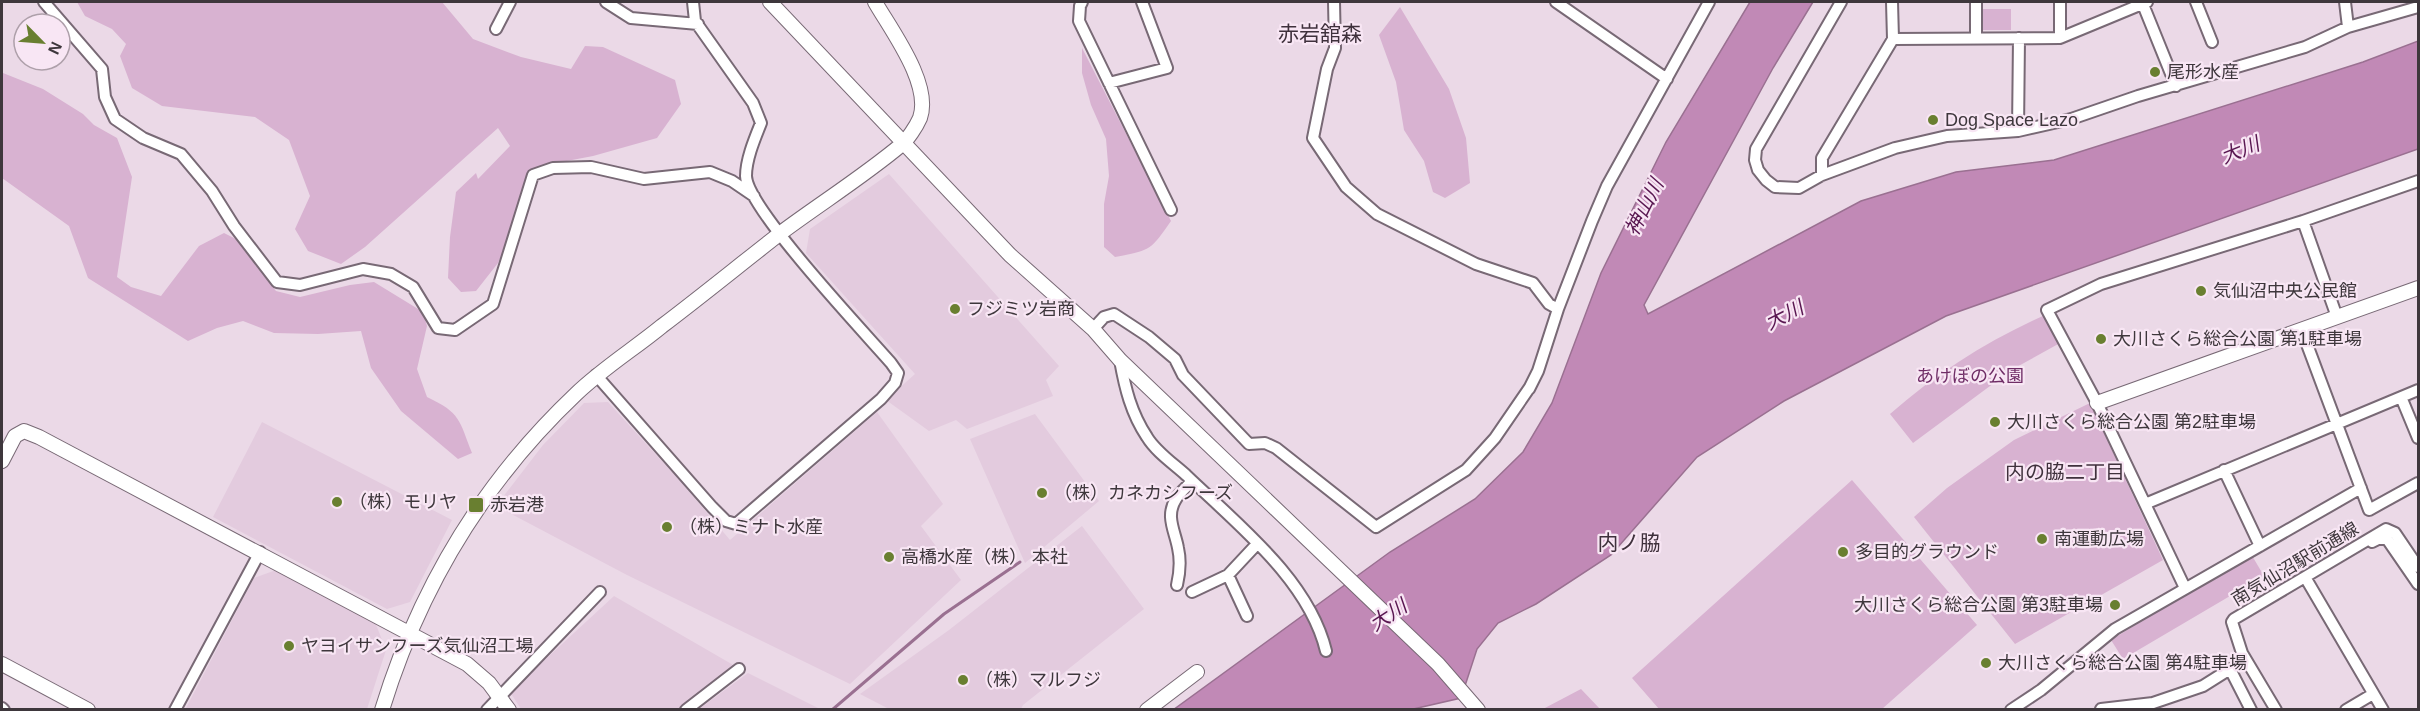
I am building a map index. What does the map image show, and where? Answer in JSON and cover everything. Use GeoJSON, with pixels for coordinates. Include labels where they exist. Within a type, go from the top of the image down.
{"type":"FeatureCollection","features":[{"type":"Feature","properties":{"kind":"street"},"geometry":{"type":"LineString","coordinates":[[44,2],[102,69],[105,97],[114,119],[143,138],[181,154],[212,191],[234,226],[278,282],[300,285],[363,269],[391,274],[413,287],[438,328],[455,330],[493,304],[532,175],[553,168],[591,167],[644,179],[710,172],[732,181],[754,196]]}},
{"type":"Feature","properties":{"kind":"street"},"geometry":{"type":"LineString","coordinates":[[496,29],[510,2]]}},
{"type":"Feature","properties":{"kind":"street"},"geometry":{"type":"LineString","coordinates":[[606,2],[631,18],[698,24]]}},
{"type":"Feature","properties":{"kind":"street"},"geometry":{"type":"LineString","coordinates":[[596,375],[712,507],[726,520],[736,525],[881,399],[895,383],[898,373],[757,204],[746,177],[753,144],[761,123],[753,103],[698,24],[693,2]]}},
{"type":"Feature","properties":{"kind":"street"},"geometry":{"type":"LineString","coordinates":[[770,2],[1010,255],[1093,329],[1120,360],[1438,664],[1478,709]]}},
{"type":"Feature","properties":{"kind":"street"},"geometry":{"type":"LineString","coordinates":[[382,710],[409,632],[436,578],[478,507],[530,441],[596,375],[780,234],[903,144],[919,120],[923,107],[920,86],[906,54],[875,2]]}},
{"type":"Feature","properties":{"kind":"street"},"geometry":{"type":"LineString","coordinates":[[1083,2],[1080,6],[1079,21],[1171,210]]}},
{"type":"Feature","properties":{"kind":"street"},"geometry":{"type":"LineString","coordinates":[[1109,83],[1167,68],[1142,2]]}},
{"type":"Feature","properties":{"kind":"street"},"geometry":{"type":"LineString","coordinates":[[1334,2],[1335,48],[1327,69],[1313,138],[1346,187],[1377,214],[1408,231],[1476,264],[1533,283],[1549,304],[1558,309]]}},
{"type":"Feature","properties":{"kind":"street"},"geometry":{"type":"LineString","coordinates":[[1556,2],[1667,79]]}},
{"type":"Feature","properties":{"kind":"street"},"geometry":{"type":"LineString","coordinates":[[1093,329],[1104,317],[1114,314],[1149,337],[1175,359],[1183,375],[1249,444],[1265,443],[1275,448],[1377,527],[1466,470],[1495,438],[1530,388],[1538,371],[1558,309],[1607,186],[1709,2]]}},
{"type":"Feature","properties":{"kind":"street"},"geometry":{"type":"LineString","coordinates":[[1842,2],[1756,149],[1755,160],[1758,170],[1776,187],[1798,188],[1822,175],[1895,148],[1916,143],[1947,136],[2018,131],[2071,119],[2305,47],[2348,27],[2418,7]]}},
{"type":"Feature","properties":{"kind":"street"},"geometry":{"type":"LineString","coordinates":[[1822,175],[1822,158],[1893,39],[1892,2]]}},
{"type":"Feature","properties":{"kind":"street"},"geometry":{"type":"LineString","coordinates":[[1976,2],[1976,37]]}},
{"type":"Feature","properties":{"kind":"street"},"geometry":{"type":"LineString","coordinates":[[2060,2],[2060,38]]}},
{"type":"Feature","properties":{"kind":"street"},"geometry":{"type":"LineString","coordinates":[[1893,39],[2060,38],[2143,2],[2176,86]]}},
{"type":"Feature","properties":{"kind":"street"},"geometry":{"type":"LineString","coordinates":[[2196,2],[2212,42]]}},
{"type":"Feature","properties":{"kind":"street"},"geometry":{"type":"LineString","coordinates":[[2345,2],[2348,27]]}},
{"type":"Feature","properties":{"kind":"street"},"geometry":{"type":"LineString","coordinates":[[2018,131],[2019,39]]}},
{"type":"Feature","properties":{"kind":"street"},"geometry":{"type":"LineString","coordinates":[[2185,588],[2097,403],[2047,310],[2101,284],[2303,221],[2418,181]]}},
{"type":"Feature","properties":{"kind":"street"},"geometry":{"type":"LineString","coordinates":[[2303,221],[2337,317]]}},
{"type":"Feature","properties":{"kind":"street"},"geometry":{"type":"LineString","coordinates":[[2097,403],[2418,288]]}},
{"type":"Feature","properties":{"kind":"street"},"geometry":{"type":"LineString","coordinates":[[2302,330],[2369,510],[2418,483]]}},
{"type":"Feature","properties":{"kind":"street"},"geometry":{"type":"LineString","coordinates":[[1120,360],[1127,399],[1148,439],[1284,573],[1313,614],[1322,633],[1326,651]]}},
{"type":"Feature","properties":{"kind":"street"},"geometry":{"type":"LineString","coordinates":[[2145,504],[2418,390]]}},
{"type":"Feature","properties":{"kind":"street"},"geometry":{"type":"LineString","coordinates":[[2401,397],[2418,438]]}},
{"type":"Feature","properties":{"kind":"street"},"geometry":{"type":"LineString","coordinates":[[2,461],[15,436],[24,431],[39,436],[467,664],[489,682],[509,710]]}},
{"type":"Feature","properties":{"kind":"street"},"geometry":{"type":"LineString","coordinates":[[2224,470],[2259,546]]}},
{"type":"Feature","properties":{"kind":"street"},"geometry":{"type":"LineString","coordinates":[[1177,585],[1180,565],[1178,546],[1171,529],[1172,508],[1176,499],[1192,481]]}},
{"type":"Feature","properties":{"kind":"street"},"geometry":{"type":"LineString","coordinates":[[2011,710],[2041,690],[2115,629],[2361,488]]}},
{"type":"Feature","properties":{"kind":"street","name":"南気仙沼駅前通線"},"geometry":{"type":"LineString","coordinates":[[2283,710],[2248,653],[2238,625],[2244,617],[2386,529],[2395,533],[2418,567]]}},
{"type":"Feature","properties":{"kind":"street","name":"南気仙沼駅前通線"},"geometry":{"type":"LineString","coordinates":[[2276,710],[2242,653],[2232,622],[2378,539],[2387,539],[2418,584]]}},
{"type":"Feature","properties":{"kind":"street"},"geometry":{"type":"LineString","coordinates":[[1192,592],[1228,575],[1257,544]]}},
{"type":"Feature","properties":{"kind":"street"},"geometry":{"type":"LineString","coordinates":[[175,710],[260,552]]}},
{"type":"Feature","properties":{"kind":"street"},"geometry":{"type":"LineString","coordinates":[[1228,575],[1247,616]]}},
{"type":"Feature","properties":{"kind":"street"},"geometry":{"type":"LineString","coordinates":[[2306,578],[2383,710]]}},
{"type":"Feature","properties":{"kind":"street"},"geometry":{"type":"LineString","coordinates":[[487,710],[600,592]]}},
{"type":"Feature","properties":{"kind":"street"},"geometry":{"type":"LineString","coordinates":[[2,664],[88,710]]}},
{"type":"Feature","properties":{"kind":"street"},"geometry":{"type":"LineString","coordinates":[[686,710],[738,669]]}},
{"type":"Feature","properties":{"kind":"street"},"geometry":{"type":"LineString","coordinates":[[2101,709],[2153,703],[2203,686],[2230,669],[2251,710]]}},
{"type":"Feature","properties":{"kind":"street"},"geometry":{"type":"LineString","coordinates":[[1147,710],[1197,672]]}},
{"type":"Feature","properties":{"kind":"street"},"geometry":{"type":"LineString","coordinates":[[2346,710],[2375,696]]}},
{"type":"Feature","properties":{"kind":"street"},"geometry":{"type":"LineString","coordinates":[[2356,710],[2375,696]]}},
{"type":"Feature","properties":{"kind":"shaded area"},"geometry":{"type":"Polygon","coordinates":[[[889,174],[1059,366],[1046,380],[1053,396],[967,429],[956,420],[929,431],[886,400],[915,374],[806,253],[810,229],[889,174]]]}},
{"type":"Feature","properties":{"kind":"shaded area"},"geometry":{"type":"Polygon","coordinates":[[[608,402],[730,540],[877,412],[943,504],[921,526],[961,580],[850,684],[627,575],[496,506],[543,445],[584,403],[608,402]]]}},
{"type":"Feature","properties":{"kind":"shaded area"},"geometry":{"type":"Polygon","coordinates":[[[1035,414],[1099,501],[1025,563],[970,439],[1035,414]]]}},
{"type":"Feature","properties":{"kind":"shaded area"},"geometry":{"type":"Polygon","coordinates":[[[262,422],[452,520],[410,602],[387,609],[213,517],[262,422]]]}},
{"type":"Feature","properties":{"kind":"shaded area"},"geometry":{"type":"Polygon","coordinates":[[[1082,526],[1144,609],[1023,705],[1021,709],[889,709],[860,694],[949,630],[1082,526]]]}},
{"type":"Feature","properties":{"kind":"shaded area"},"geometry":{"type":"Polygon","coordinates":[[[276,570],[375,622],[386,650],[367,709],[185,710],[254,578],[276,570]]]}},
{"type":"Feature","properties":{"kind":"shaded area"},"geometry":{"type":"Polygon","coordinates":[[[614,596],[735,666],[680,709],[521,709],[510,692],[614,596]]]}},
{"type":"Feature","properties":{"kind":"shaded area"},"geometry":{"type":"Polygon","coordinates":[[[748,673],[820,709],[699,709],[748,673]]]}},
{"type":"Feature","properties":{"kind":"green space"},"geometry":{"type":"Polygon","coordinates":[[[77,2],[442,2],[473,39],[521,57],[571,69],[585,46],[603,47],[675,80],[681,104],[657,138],[593,156],[551,164],[527,189],[514,228],[498,263],[476,291],[461,292],[448,278],[450,237],[456,192],[476,173],[478,179],[510,146],[498,128],[365,247],[341,264],[308,251],[295,229],[310,196],[289,140],[255,117],[162,106],[132,88],[120,56],[126,44],[112,29],[85,16],[77,2]]]}},
{"type":"Feature","properties":{"kind":"green space"},"geometry":{"type":"Polygon","coordinates":[[[1400,7],[1449,89],[1466,138],[1470,183],[1445,198],[1433,192],[1424,161],[1404,130],[1396,82],[1379,35],[1400,7]]]}},
{"type":"Feature","properties":{"kind":"green space"},"geometry":{"type":"Polygon","coordinates":[[[1982,9],[2011,9],[2011,30],[1982,30],[1982,9]]]}},
{"type":"Feature","properties":{"kind":"green space"},"geometry":{"type":"Polygon","coordinates":[[[1082,48],[1171,221],[1154,244],[1136,253],[1115,257],[1104,247],[1104,204],[1109,176],[1106,139],[1091,105],[1082,73],[1082,48]]]}},
{"type":"Feature","properties":{"kind":"green space"},"geometry":{"type":"Polygon","coordinates":[[[2,69],[3,73],[43,89],[83,114],[94,125],[117,138],[132,177],[117,277],[131,287],[161,296],[199,246],[224,233],[238,240],[276,291],[300,297],[350,285],[374,282],[423,312],[427,326],[417,369],[427,397],[453,413],[472,453],[458,459],[401,411],[371,368],[361,331],[318,334],[274,333],[243,321],[217,328],[188,341],[88,278],[69,226],[2,178],[2,69]]]}},
{"type":"Feature","properties":{"kind":"green space","name":"あけぼの公園"},"geometry":{"type":"Polygon","coordinates":[[[2045,315],[2060,343],[2013,369],[1913,443],[1890,414],[1963,359],[2045,315]]]}},
{"type":"Feature","properties":{"kind":"green space","name":"南運動広場"},"geometry":{"type":"Polygon","coordinates":[[[2090,403],[2163,560],[2015,644],[1914,517],[1947,488],[2014,440],[2090,403]]]}},
{"type":"Feature","properties":{"kind":"green space","name":"多目的グラウンド"},"geometry":{"type":"Polygon","coordinates":[[[1852,480],[1977,625],[1882,709],[1659,709],[1632,678],[1852,480]]]}},
{"type":"Feature","properties":{"kind":"green space"},"geometry":{"type":"Polygon","coordinates":[[[2251,554],[2264,576],[2123,659],[2111,640],[2251,554]]]}},
{"type":"Feature","properties":{"kind":"green space"},"geometry":{"type":"Polygon","coordinates":[[[1581,689],[1600,709],[1543,709],[1581,689]]]}},
{"type":"Feature","properties":{"kind":"water"},"geometry":{"type":"Polygon","coordinates":[[[1750,2],[1813,2],[1773,68],[1644,305],[1648,314],[1861,201],[1956,172],[2054,160],[2363,62],[2418,41],[2418,149],[1946,316],[1784,401],[1697,457],[1611,555],[1536,604],[1498,623],[1477,649],[1461,698],[1409,710],[1173,710],[1390,552],[1475,499],[1523,452],[1552,403],[1601,273],[1666,142],[1750,2]]]}},
{"type":"Feature","properties":{"kind":"waterway"},"geometry":{"type":"LineString","coordinates":[[832,710],[944,614],[1020,562]]}},
{"type":"Feature","properties":{"kind":"place","name":"尾形水産"},"geometry":{"type":"Point","coordinates":[2155,72]}},
{"type":"Feature","properties":{"kind":"place","name":"Dog Space Lazo"},"geometry":{"type":"Point","coordinates":[1933,120]}},
{"type":"Feature","properties":{"kind":"place","name":"気仙沼中央公民館"},"geometry":{"type":"Point","coordinates":[2201,291]}},
{"type":"Feature","properties":{"kind":"place","name":"フジミツ岩商"},"geometry":{"type":"Point","coordinates":[955,309]}},
{"type":"Feature","properties":{"kind":"place","name":"大川さくら総合公園 第1駐車場"},"geometry":{"type":"Point","coordinates":[2101,339]}},
{"type":"Feature","properties":{"kind":"place","name":"大川さくら総合公園 第2駐車場"},"geometry":{"type":"Point","coordinates":[1995,422]}},
{"type":"Feature","properties":{"kind":"place","name":"（株）カネカシフーズ"},"geometry":{"type":"Point","coordinates":[1042,493]}},
{"type":"Feature","properties":{"kind":"place","name":"（株）モリヤ"},"geometry":{"type":"Point","coordinates":[337,502]}},
{"type":"Feature","properties":{"kind":"place","name":"赤岩港"},"geometry":{"type":"Point","coordinates":[476,505]}},
{"type":"Feature","properties":{"kind":"place","name":"（株）ミナト水産"},"geometry":{"type":"Point","coordinates":[667,527]}},
{"type":"Feature","properties":{"kind":"place","name":"南運動広場"},"geometry":{"type":"Point","coordinates":[2042,539]}},
{"type":"Feature","properties":{"kind":"place","name":"多目的グラウンド"},"geometry":{"type":"Point","coordinates":[1843,552]}},
{"type":"Feature","properties":{"kind":"place","name":"高橋水産（株） 本社"},"geometry":{"type":"Point","coordinates":[889,557]}},
{"type":"Feature","properties":{"kind":"place","name":"大川さくら総合公園 第3駐車場"},"geometry":{"type":"Point","coordinates":[2115,605]}},
{"type":"Feature","properties":{"kind":"place","name":"ヤヨイサンフーズ気仙沼工場"},"geometry":{"type":"Point","coordinates":[289,646]}},
{"type":"Feature","properties":{"kind":"place","name":"大川さくら総合公園 第4駐車場"},"geometry":{"type":"Point","coordinates":[1986,663]}},
{"type":"Feature","properties":{"kind":"place","name":"（株）マルフジ"},"geometry":{"type":"Point","coordinates":[963,680]}},
{"type":"Feature","properties":{"kind":"district","name":"赤岩舘森"},"geometry":{"type":"Point","coordinates":[1320,33]}},
{"type":"Feature","properties":{"kind":"district","name":"内の脇二丁目"},"geometry":{"type":"Point","coordinates":[2065,472]}},
{"type":"Feature","properties":{"kind":"district","name":"内ノ脇"},"geometry":{"type":"Point","coordinates":[1629,542]}},
{"type":"Feature","properties":{"kind":"water label","name":"大川"},"geometry":{"type":"Point","coordinates":[2240,150]}},
{"type":"Feature","properties":{"kind":"water label","name":"神山川"},"geometry":{"type":"Point","coordinates":[1644,207]}},
{"type":"Feature","properties":{"kind":"water label","name":"大川"},"geometry":{"type":"Point","coordinates":[1784,315]}},
{"type":"Feature","properties":{"kind":"water label","name":"大川"},"geometry":{"type":"Point","coordinates":[1388,615]}}]}
